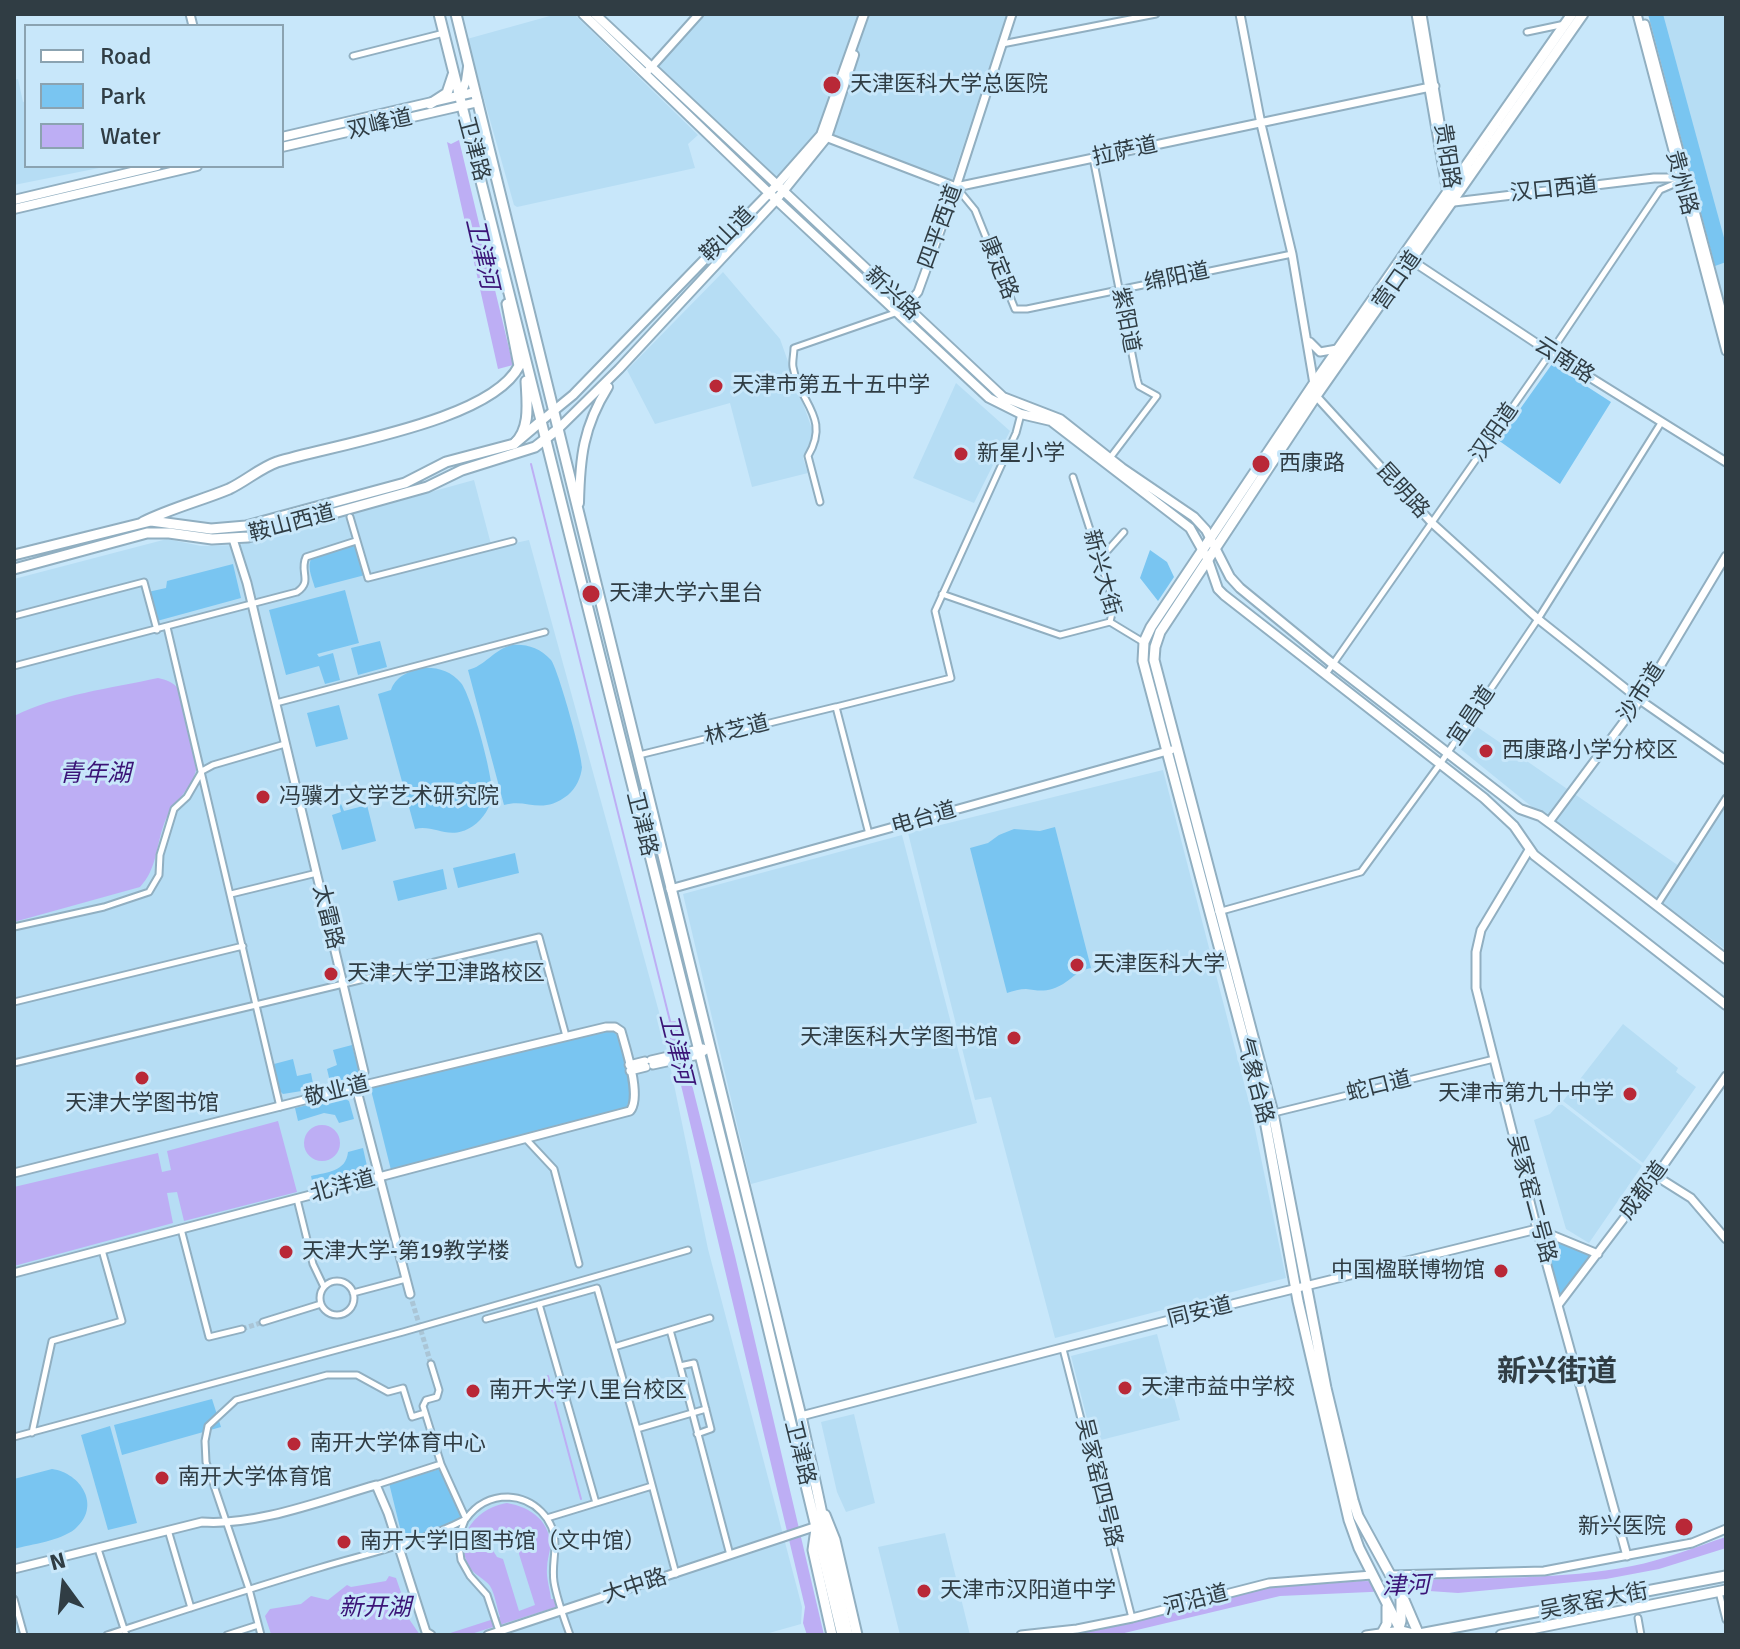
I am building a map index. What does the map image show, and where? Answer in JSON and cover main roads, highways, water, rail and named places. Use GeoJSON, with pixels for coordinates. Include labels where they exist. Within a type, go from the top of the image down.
{"type":"FeatureCollection","features":[{"type":"Feature","properties":{"kind":"main road","name":"卫津路"},"geometry":{"type":"LineString","coordinates":[[439,14],[817,1526],[826,1546],[848,1635]]}},
{"type":"Feature","properties":{"kind":"main road","name":"卫津路"},"geometry":{"type":"LineString","coordinates":[[456,14],[801,1416],[821,1504],[842,1635]]}},
{"type":"Feature","properties":{"kind":"main road"},"geometry":{"type":"LineString","coordinates":[[583,14],[649,70]]}},
{"type":"Feature","properties":{"kind":"main road","name":"新兴路"},"geometry":{"type":"LineString","coordinates":[[595,14],[776,193],[1003,397],[1015,404],[1054,415],[1199,521],[1210,539]]}},
{"type":"Feature","properties":{"kind":"main road","name":"鞍山道"},"geometry":{"type":"LineString","coordinates":[[558,429],[619,369],[824,136],[866,14]]}},
{"type":"Feature","properties":{"kind":"main road","name":"营口道"},"geometry":{"type":"LineString","coordinates":[[1451,196],[1565,24],[1578,16]]}},
{"type":"Feature","properties":{"kind":"main road","name":"营口道"},"geometry":{"type":"LineString","coordinates":[[1216,550],[1408,258],[1578,16]]}},
{"type":"Feature","properties":{"kind":"main road"},"geometry":{"type":"LineString","coordinates":[[461,101],[468,64]]}},
{"type":"Feature","properties":{"kind":"main road"},"geometry":{"type":"LineString","coordinates":[[431,108],[449,89],[453,67]]}},
{"type":"Feature","properties":{"kind":"main road","name":"双峰道"},"geometry":{"type":"LineString","coordinates":[[284,146],[476,97]]}},
{"type":"Feature","properties":{"kind":"main road","name":"双峰道"},"geometry":{"type":"LineString","coordinates":[[284,137],[431,108]]}},
{"type":"Feature","properties":{"kind":"main road"},"geometry":{"type":"LineString","coordinates":[[14,200],[149,168]]}},
{"type":"Feature","properties":{"kind":"main road"},"geometry":{"type":"LineString","coordinates":[[14,209],[188,168]]}},
{"type":"Feature","properties":{"kind":"main road","name":"鞍山道"},"geometry":{"type":"LineString","coordinates":[[540,422],[776,193]]}},
{"type":"Feature","properties":{"kind":"main road","name":"营口道"},"geometry":{"type":"LineString","coordinates":[[1210,539],[1315,382],[1408,258]]}},
{"type":"Feature","properties":{"kind":"main road"},"geometry":{"type":"LineString","coordinates":[[143,522],[179,505],[227,489],[276,463],[454,413],[497,390],[515,374],[519,366],[507,307],[507,281]]}},
{"type":"Feature","properties":{"kind":"main road"},"geometry":{"type":"LineString","coordinates":[[902,309],[989,398],[1021,414],[1051,421],[1190,528],[1224,595],[1440,764],[1514,826],[1529,850],[1726,1005]]}},
{"type":"Feature","properties":{"kind":"main road"},"geometry":{"type":"LineString","coordinates":[[514,444],[523,433],[526,420],[525,354]]}},
{"type":"Feature","properties":{"kind":"main road"},"geometry":{"type":"LineString","coordinates":[[579,510],[583,442],[594,413],[619,369]]}},
{"type":"Feature","properties":{"kind":"main road","name":"鞍山西道"},"geometry":{"type":"LineString","coordinates":[[14,555],[143,522],[159,521],[211,529],[246,526],[405,483],[446,462],[514,444],[540,422]]}},
{"type":"Feature","properties":{"kind":"main road","name":"鞍山西道"},"geometry":{"type":"LineString","coordinates":[[14,569],[147,533],[233,539],[427,487],[462,470],[535,447],[558,429]]}},
{"type":"Feature","properties":{"kind":"main road"},"geometry":{"type":"LineString","coordinates":[[1206,555],[1210,539]]}},
{"type":"Feature","properties":{"kind":"main road"},"geometry":{"type":"LineString","coordinates":[[1210,539],[1236,584],[1334,665],[1520,809],[1549,822],[1726,959]]}},
{"type":"Feature","properties":{"kind":"main road"},"geometry":{"type":"LineString","coordinates":[[1206,555],[1216,550]]}},
{"type":"Feature","properties":{"kind":"main road","name":"气象台路"},"geometry":{"type":"LineString","coordinates":[[1206,555],[1151,627],[1144,642],[1143,661],[1220,912],[1268,1114],[1349,1520],[1400,1632]]}},
{"type":"Feature","properties":{"kind":"main road","name":"气象台路"},"geometry":{"type":"LineString","coordinates":[[1206,555],[1160,632],[1154,660],[1209,915],[1268,1114]]}},
{"type":"Feature","properties":{"kind":"main road","name":"气象台路"},"geometry":{"type":"LineString","coordinates":[[1301,1287],[1356,1509],[1392,1576],[1418,1635]]}},
{"type":"Feature","properties":{"kind":"main road"},"geometry":{"type":"LineString","coordinates":[[821,1504],[835,1540],[857,1635]]}},
{"type":"Feature","properties":{"kind":"main road"},"geometry":{"type":"LineString","coordinates":[[817,1526],[813,1550],[832,1635]]}},
{"type":"Feature","properties":{"kind":"main road","name":"吴家窑大街"},"geometry":{"type":"LineString","coordinates":[[1418,1635],[1726,1576]]}},
{"type":"Feature","properties":{"kind":"main road","name":"吴家窑大街"},"geometry":{"type":"LineString","coordinates":[[1501,1635],[1722,1591]]}},
{"type":"Feature","properties":{"kind":"main road"},"geometry":{"type":"LineString","coordinates":[[1400,1632],[1401,1595]]}},
{"type":"Feature","properties":{"kind":"main road"},"geometry":{"type":"LineString","coordinates":[[1382,1634],[1387,1620],[1386,1600]]}},
{"type":"Feature","properties":{"kind":"main road"},"geometry":{"type":"LineString","coordinates":[[1443,1635],[1459,1627]]}},
{"type":"Feature","properties":{"kind":"water"},"geometry":{"type":"Polygon","coordinates":[[[459,140],[513,365],[498,369],[447,142],[451,144],[459,140]]]}},
{"type":"Feature","properties":{"kind":"water","name":"青年湖"},"geometry":{"type":"Polygon","coordinates":[[[158,678],[175,685],[182,696],[196,770],[167,817],[146,880],[140,887],[14,922],[14,716],[66,697],[158,678]]]}},
{"type":"Feature","properties":{"kind":"water"},"geometry":{"type":"Polygon","coordinates":[[[676,1021],[824,1635],[807,1635],[803,1623],[805,1607],[666,1022],[676,1021]]]}},
{"type":"Feature","properties":{"kind":"water"},"geometry":{"type":"Polygon","coordinates":[[[278,1121],[297,1192],[184,1221],[177,1192],[167,1193],[173,1223],[14,1266],[14,1187],[158,1153],[162,1172],[171,1170],[167,1151],[278,1121]]]}},
{"type":"Feature","properties":{"kind":"water"},"geometry":{"type":"Polygon","coordinates":[[[322,1125],[335,1130],[340,1143],[335,1156],[322,1161],[309,1156],[304,1143],[309,1130],[322,1125]]]}},
{"type":"Feature","properties":{"kind":"water"},"geometry":{"type":"Polygon","coordinates":[[[507,1503],[524,1508],[544,1524],[550,1539],[548,1580],[551,1599],[554,1599],[556,1607],[468,1635],[444,1635],[500,1617],[492,1589],[471,1569],[464,1546],[470,1526],[485,1511],[507,1503]],[[508,1530],[495,1536],[492,1549],[497,1557],[503,1559],[519,1611],[535,1605],[519,1554],[520,1539],[508,1530]]]}},
{"type":"Feature","properties":{"kind":"water","name":"津河"},"geometry":{"type":"Polygon","coordinates":[[[1726,1537],[1726,1548],[1659,1569],[1606,1579],[1458,1593],[1415,1590],[1280,1596],[1116,1635],[1058,1635],[1124,1623],[1266,1588],[1360,1581],[1416,1582],[1579,1574],[1668,1557],[1726,1537]]]}},
{"type":"Feature","properties":{"kind":"water","name":"新开湖"},"geometry":{"type":"Polygon","coordinates":[[[389,1576],[396,1578],[404,1601],[401,1605],[406,1607],[409,1619],[420,1635],[271,1634],[265,1616],[270,1609],[301,1604],[311,1596],[328,1600],[347,1585],[386,1581],[389,1576]]]}},
{"type":"Feature","properties":{"kind":"waterway","name":"卫津河"},"geometry":{"type":"LineString","coordinates":[[531,464],[670,1021]]}},
{"type":"Feature","properties":{"kind":"waterway"},"geometry":{"type":"LineString","coordinates":[[548,1376],[581,1499]]}},
{"type":"Feature","properties":{"kind":"tunnel"},"geometry":{"type":"LineString","coordinates":[[410,1294],[431,1364]]}},
{"type":"Feature","properties":{"kind":"tunnel"},"geometry":{"type":"LineString","coordinates":[[242,1329],[263,1322]]}},
{"type":"Feature","properties":{"kind":"place","name":"天津医科大学总医院"},"geometry":{"type":"Point","coordinates":[832,85]}},
{"type":"Feature","properties":{"kind":"place","name":"天津市第五十五中学"},"geometry":{"type":"Point","coordinates":[716,386]}},
{"type":"Feature","properties":{"kind":"place","name":"新星小学"},"geometry":{"type":"Point","coordinates":[961,454]}},
{"type":"Feature","properties":{"kind":"place","name":"西康路"},"geometry":{"type":"Point","coordinates":[1261,464]}},
{"type":"Feature","properties":{"kind":"place","name":"天津大学六里台"},"geometry":{"type":"Point","coordinates":[591,594]}},
{"type":"Feature","properties":{"kind":"place","name":"西康路小学分校区"},"geometry":{"type":"Point","coordinates":[1486,751]}},
{"type":"Feature","properties":{"kind":"place","name":"冯骥才文学艺术研究院"},"geometry":{"type":"Point","coordinates":[263,797]}},
{"type":"Feature","properties":{"kind":"place","name":"天津医科大学"},"geometry":{"type":"Point","coordinates":[1077,965]}},
{"type":"Feature","properties":{"kind":"place","name":"天津大学卫津路校区"},"geometry":{"type":"Point","coordinates":[331,974]}},
{"type":"Feature","properties":{"kind":"place","name":"天津医科大学图书馆"},"geometry":{"type":"Point","coordinates":[1014,1038]}},
{"type":"Feature","properties":{"kind":"place","name":"天津大学图书馆"},"geometry":{"type":"Point","coordinates":[142,1078]}},
{"type":"Feature","properties":{"kind":"place","name":"天津市第九十中学"},"geometry":{"type":"Point","coordinates":[1630,1094]}},
{"type":"Feature","properties":{"kind":"place","name":"天津大学-第19教学楼"},"geometry":{"type":"Point","coordinates":[286,1252]}},
{"type":"Feature","properties":{"kind":"place","name":"中国楹联博物馆"},"geometry":{"type":"Point","coordinates":[1501,1271]}},
{"type":"Feature","properties":{"kind":"place","name":"天津市益中学校"},"geometry":{"type":"Point","coordinates":[1125,1388]}},
{"type":"Feature","properties":{"kind":"place","name":"南开大学八里台校区"},"geometry":{"type":"Point","coordinates":[473,1391]}},
{"type":"Feature","properties":{"kind":"place","name":"南开大学体育中心"},"geometry":{"type":"Point","coordinates":[294,1444]}},
{"type":"Feature","properties":{"kind":"place","name":"南开大学体育馆"},"geometry":{"type":"Point","coordinates":[162,1478]}},
{"type":"Feature","properties":{"kind":"place","name":"新兴医院"},"geometry":{"type":"Point","coordinates":[1684,1527]}},
{"type":"Feature","properties":{"kind":"place","name":"南开大学旧图书馆（文中馆）"},"geometry":{"type":"Point","coordinates":[344,1542]}},
{"type":"Feature","properties":{"kind":"place","name":"天津市汉阳道中学"},"geometry":{"type":"Point","coordinates":[924,1591]}},
{"type":"Feature","properties":{"kind":"district","name":"新兴街道"},"geometry":{"type":"Point","coordinates":[1557,1373]}}]}
